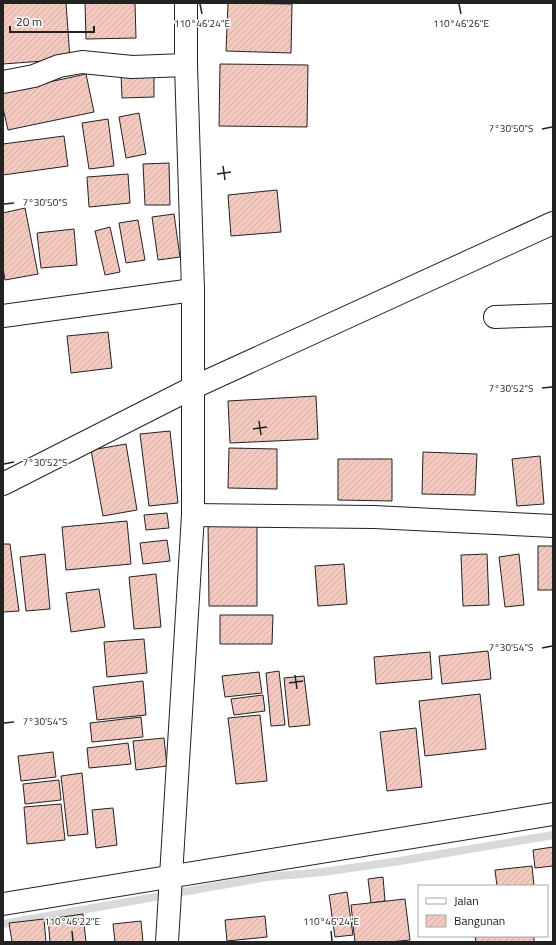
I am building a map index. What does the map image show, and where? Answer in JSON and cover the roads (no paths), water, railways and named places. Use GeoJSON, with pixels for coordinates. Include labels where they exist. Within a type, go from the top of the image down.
{"type":"FeatureCollection","features":[{"type":"Feature","properties":{"kind":"street"},"geometry":{"type":"LineString","coordinates":[[167,942],[193,515],[193,290],[186,65],[186,3]]}},
{"type":"Feature","properties":{"kind":"street"},"geometry":{"type":"LineString","coordinates":[[3,82],[34,76],[59,66],[82,62],[132,67],[186,65]]}},
{"type":"Feature","properties":{"kind":"street"},"geometry":{"type":"LineString","coordinates":[[3,484],[192,388],[553,224]]}},
{"type":"Feature","properties":{"kind":"street"},"geometry":{"type":"LineString","coordinates":[[4,310],[193,290]]}},
{"type":"Feature","properties":{"kind":"street"},"geometry":{"type":"LineString","coordinates":[[495,317],[553,315]]}},
{"type":"Feature","properties":{"kind":"street"},"geometry":{"type":"LineString","coordinates":[[193,515],[374,517],[553,526]]}},
{"type":"Feature","properties":{"kind":"street"},"geometry":{"type":"LineString","coordinates":[[3,904],[553,814]]}},
{"type":"Feature","properties":{"kind":"waterway"},"geometry":{"type":"LineString","coordinates":[[3,924],[267,877],[323,872],[400,861],[553,835]]}}]}
